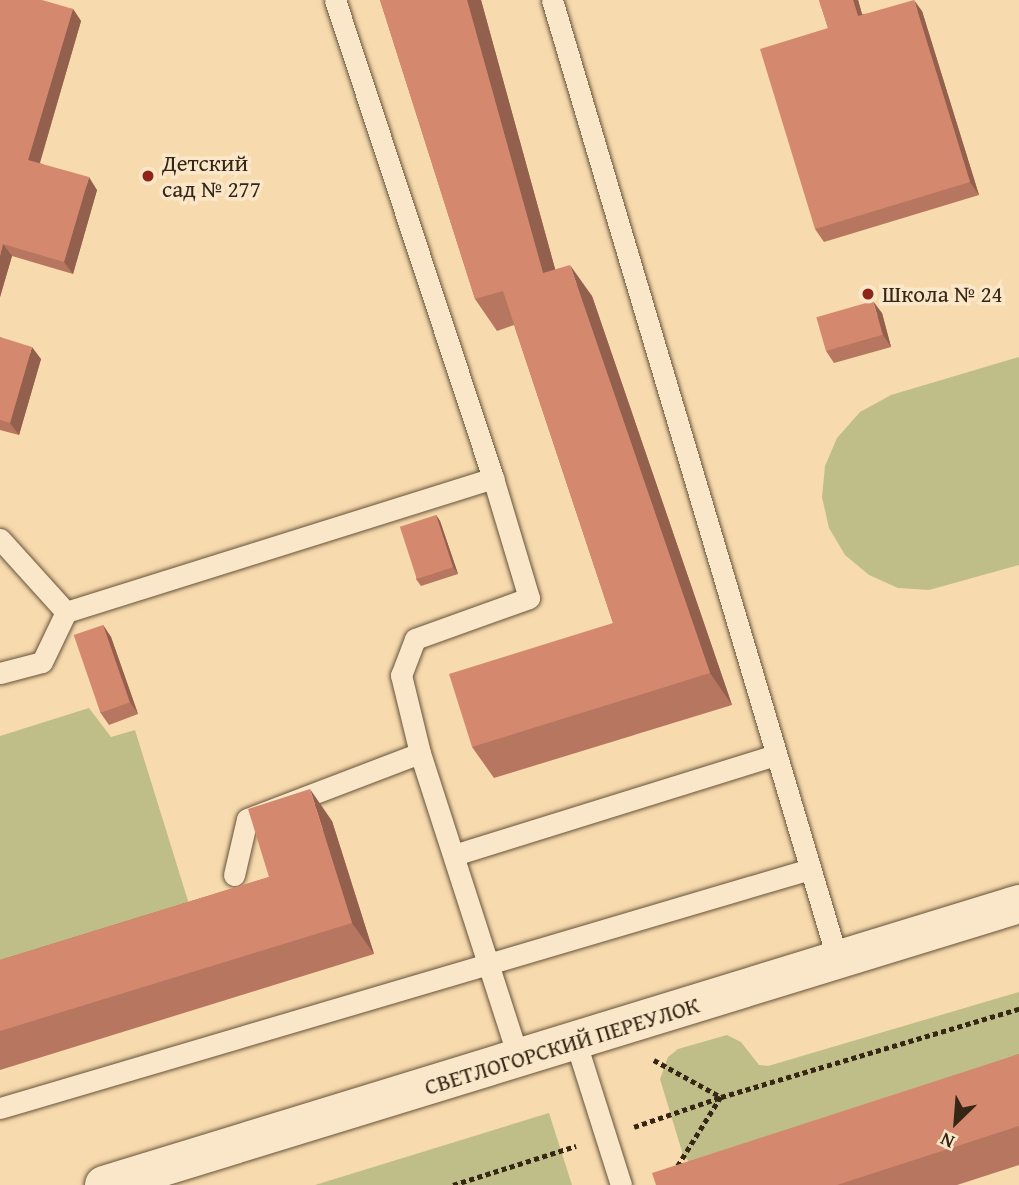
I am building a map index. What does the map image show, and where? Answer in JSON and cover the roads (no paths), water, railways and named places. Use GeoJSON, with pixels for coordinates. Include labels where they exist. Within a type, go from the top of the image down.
{"type":"FeatureCollection","features":[{"type":"Feature","properties":{"kind":"street","name":"СВЕТЛОГОРСКИЙ ПЕРЕУЛОК"},"geometry":{"type":"LineString","coordinates":[[104,1185],[576,1043],[1019,904]]}},
{"type":"Feature","properties":{"kind":"lane"},"geometry":{"type":"LineString","coordinates":[[335,0],[529,598],[415,639],[401,675],[420,753],[490,960],[519,1060]]}},
{"type":"Feature","properties":{"kind":"lane"},"geometry":{"type":"LineString","coordinates":[[552,0],[838,961]]}},
{"type":"Feature","properties":{"kind":"lane"},"geometry":{"type":"LineString","coordinates":[[0,673],[42,662],[66,612],[492,478]]}},
{"type":"Feature","properties":{"kind":"lane"},"geometry":{"type":"LineString","coordinates":[[0,539],[66,612]]}},
{"type":"Feature","properties":{"kind":"lane"},"geometry":{"type":"LineString","coordinates":[[233,875],[247,818],[420,753]]}},
{"type":"Feature","properties":{"kind":"lane"},"geometry":{"type":"LineString","coordinates":[[454,855],[776,755]]}},
{"type":"Feature","properties":{"kind":"lane"},"geometry":{"type":"LineString","coordinates":[[0,1108],[490,960],[810,869]]}},
{"type":"Feature","properties":{"kind":"lane"},"geometry":{"type":"LineString","coordinates":[[576,1043],[621,1185]]}},
{"type":"Feature","properties":{"kind":"place","name":"Детский сад № 277"},"geometry":{"type":"Point","coordinates":[148,176]}},
{"type":"Feature","properties":{"kind":"place","name":"Школа № 24"},"geometry":{"type":"Point","coordinates":[868,294]}}]}
